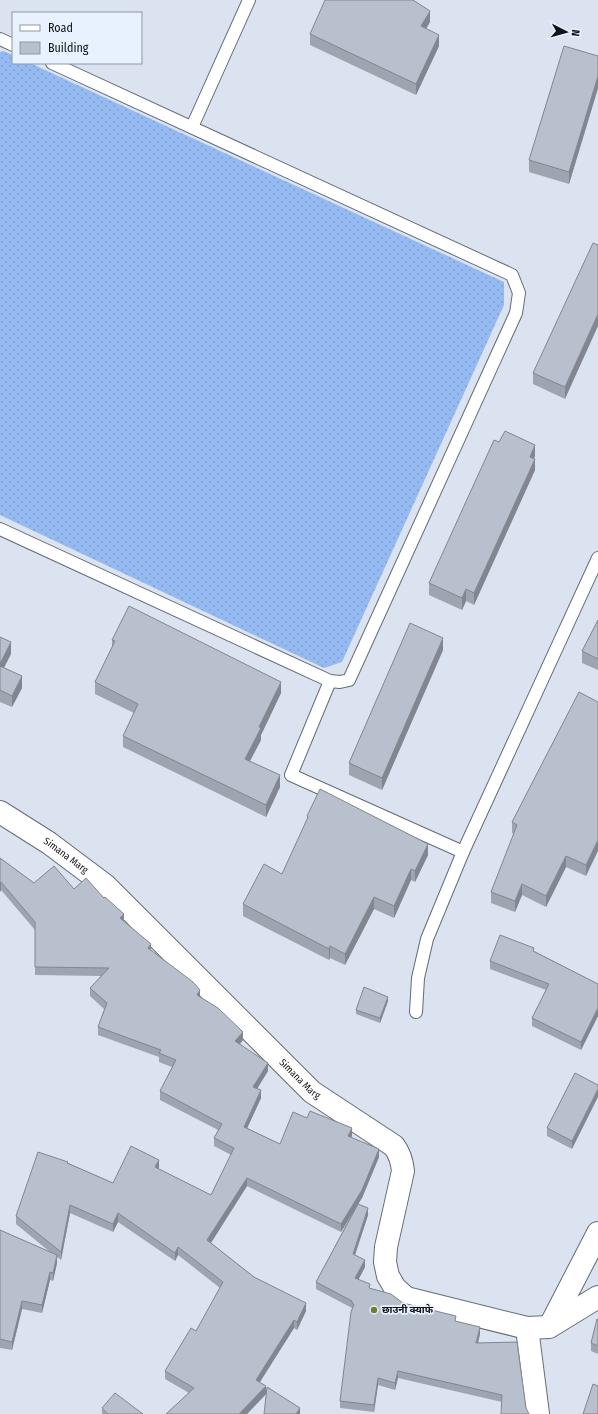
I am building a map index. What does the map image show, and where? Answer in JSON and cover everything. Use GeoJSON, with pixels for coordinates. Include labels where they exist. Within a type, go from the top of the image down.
{"type":"FeatureCollection","features":[{"type":"Feature","properties":{"kind":"street","name":"Simana Marg"},"geometry":{"type":"LineString","coordinates":[[0,812],[49,843],[105,885],[312,1092],[394,1146],[401,1157],[403,1171],[386,1247],[385,1262],[388,1276],[395,1288],[406,1298],[527,1328],[549,1327]]}},
{"type":"Feature","properties":{"kind":"street"},"geometry":{"type":"LineString","coordinates":[[549,1327],[598,1233]]}},
{"type":"Feature","properties":{"kind":"street"},"geometry":{"type":"LineString","coordinates":[[549,1327],[598,1297]]}},
{"type":"Feature","properties":{"kind":"street"},"geometry":{"type":"LineString","coordinates":[[527,1328],[538,1414]]}},
{"type":"Feature","properties":{"kind":"lane"},"geometry":{"type":"LineString","coordinates":[[192,127],[249,0]]}},
{"type":"Feature","properties":{"kind":"lane"},"geometry":{"type":"LineString","coordinates":[[0,39],[12,45]]}},
{"type":"Feature","properties":{"kind":"lane"},"geometry":{"type":"LineString","coordinates":[[0,530],[330,681],[340,682],[349,680],[516,313],[519,293],[512,275],[54,64]]}},
{"type":"Feature","properties":{"kind":"lane"},"geometry":{"type":"LineString","coordinates":[[416,1012],[418,978],[427,939],[463,852],[598,558]]}},
{"type":"Feature","properties":{"kind":"lane"},"geometry":{"type":"LineString","coordinates":[[330,681],[291,775],[463,852]]}},
{"type":"Feature","properties":{"kind":"shaded area"},"geometry":{"type":"Polygon","coordinates":[[[3,51],[12,55],[12,64],[32,64],[504,282],[504,305],[342,662],[324,668],[0,515],[0,52],[3,51]]]}},
{"type":"Feature","properties":{"kind":"building"},"geometry":{"type":"Polygon","coordinates":[[[325,0],[413,0],[430,11],[421,26],[439,35],[416,84],[310,34],[325,0]]]}},
{"type":"Feature","properties":{"kind":"building"},"geometry":{"type":"Polygon","coordinates":[[[564,46],[598,56],[598,76],[569,172],[529,160],[564,46]]]}},
{"type":"Feature","properties":{"kind":"building"},"geometry":{"type":"Polygon","coordinates":[[[593,243],[598,245],[598,314],[565,387],[533,373],[593,243]]]}},
{"type":"Feature","properties":{"kind":"building"},"geometry":{"type":"Polygon","coordinates":[[[505,431],[535,445],[530,457],[535,459],[474,593],[466,589],[462,598],[429,583],[494,440],[499,442],[505,431]]]}},
{"type":"Feature","properties":{"kind":"building"},"geometry":{"type":"Polygon","coordinates":[[[129,606],[281,682],[259,727],[261,728],[245,759],[280,775],[266,805],[123,736],[138,704],[95,682],[115,641],[112,640],[129,606]]]}},
{"type":"Feature","properties":{"kind":"building"},"geometry":{"type":"Polygon","coordinates":[[[598,620],[598,659],[582,651],[598,620]]]}},
{"type":"Feature","properties":{"kind":"building"},"geometry":{"type":"Polygon","coordinates":[[[410,623],[443,638],[382,778],[349,763],[410,623]]]}},
{"type":"Feature","properties":{"kind":"building"},"geometry":{"type":"Polygon","coordinates":[[[0,637],[11,642],[0,664],[0,637]]]}},
{"type":"Feature","properties":{"kind":"building"},"geometry":{"type":"Polygon","coordinates":[[[0,666],[22,676],[12,696],[0,690],[0,666]]]}},
{"type":"Feature","properties":{"kind":"building"},"geometry":{"type":"Polygon","coordinates":[[[579,692],[598,702],[598,840],[586,865],[566,856],[546,896],[522,884],[515,901],[491,892],[517,825],[512,822],[579,692]]]}},
{"type":"Feature","properties":{"kind":"building"},"geometry":{"type":"Polygon","coordinates":[[[320,789],[428,844],[415,871],[411,869],[394,906],[374,897],[345,954],[330,946],[329,949],[243,904],[264,864],[282,874],[320,789]]]}},
{"type":"Feature","properties":{"kind":"building"},"geometry":{"type":"Polygon","coordinates":[[[0,858],[34,883],[54,866],[74,889],[86,878],[104,898],[105,897],[124,914],[120,918],[151,944],[148,948],[193,982],[200,990],[197,995],[218,1008],[243,1032],[235,1041],[268,1063],[253,1087],[261,1090],[244,1127],[280,1144],[293,1112],[307,1118],[310,1111],[352,1128],[348,1136],[379,1149],[362,1190],[341,1224],[247,1178],[207,1240],[254,1277],[306,1303],[297,1322],[294,1320],[256,1380],[266,1386],[239,1414],[166,1414],[194,1388],[165,1371],[191,1328],[196,1331],[223,1282],[178,1247],[175,1253],[118,1213],[113,1224],[70,1205],[61,1252],[16,1216],[38,1152],[68,1162],[67,1163],[113,1183],[131,1146],[159,1160],[155,1167],[211,1195],[234,1148],[214,1138],[222,1124],[160,1091],[176,1060],[159,1053],[161,1050],[98,1027],[107,1003],[90,988],[109,968],[35,967],[35,922],[1,882],[0,884],[0,858]]]}},
{"type":"Feature","properties":{"kind":"building"},"geometry":{"type":"Polygon","coordinates":[[[500,935],[534,948],[533,951],[598,984],[598,1008],[581,1042],[532,1018],[549,984],[490,961],[500,935]]]}},
{"type":"Feature","properties":{"kind":"building"},"geometry":{"type":"Polygon","coordinates":[[[364,987],[388,997],[380,1018],[356,1010],[364,987]]]}},
{"type":"Feature","properties":{"kind":"building"},"geometry":{"type":"Polygon","coordinates":[[[575,1073],[598,1085],[598,1089],[572,1141],[547,1128],[575,1073]]]}},
{"type":"Feature","properties":{"kind":"building"},"geometry":{"type":"Polygon","coordinates":[[[358,1204],[368,1208],[353,1254],[365,1260],[355,1278],[370,1284],[369,1288],[391,1294],[403,1303],[456,1316],[455,1321],[480,1327],[476,1343],[517,1342],[526,1408],[529,1414],[501,1414],[502,1395],[398,1371],[395,1383],[378,1378],[374,1405],[340,1401],[351,1312],[354,1304],[352,1301],[316,1282],[358,1204]]]}},
{"type":"Feature","properties":{"kind":"building"},"geometry":{"type":"Polygon","coordinates":[[[0,1230],[57,1255],[53,1273],[50,1272],[42,1305],[22,1301],[12,1342],[0,1339],[0,1230]]]}},
{"type":"Feature","properties":{"kind":"building"},"geometry":{"type":"Polygon","coordinates":[[[598,1319],[598,1346],[591,1343],[598,1319]]]}},
{"type":"Feature","properties":{"kind":"building"},"geometry":{"type":"Polygon","coordinates":[[[593,1384],[598,1386],[598,1414],[583,1414],[593,1384]]]}},
{"type":"Feature","properties":{"kind":"building"},"geometry":{"type":"Polygon","coordinates":[[[267,1387],[300,1408],[296,1414],[264,1414],[267,1387]]]}},
{"type":"Feature","properties":{"kind":"building"},"geometry":{"type":"Polygon","coordinates":[[[115,1393],[143,1414],[108,1414],[102,1408],[115,1393]]]}},
{"type":"Feature","properties":{"kind":"place","name":"छाउनी क्याफे"},"geometry":{"type":"Point","coordinates":[374,1310]}}]}
